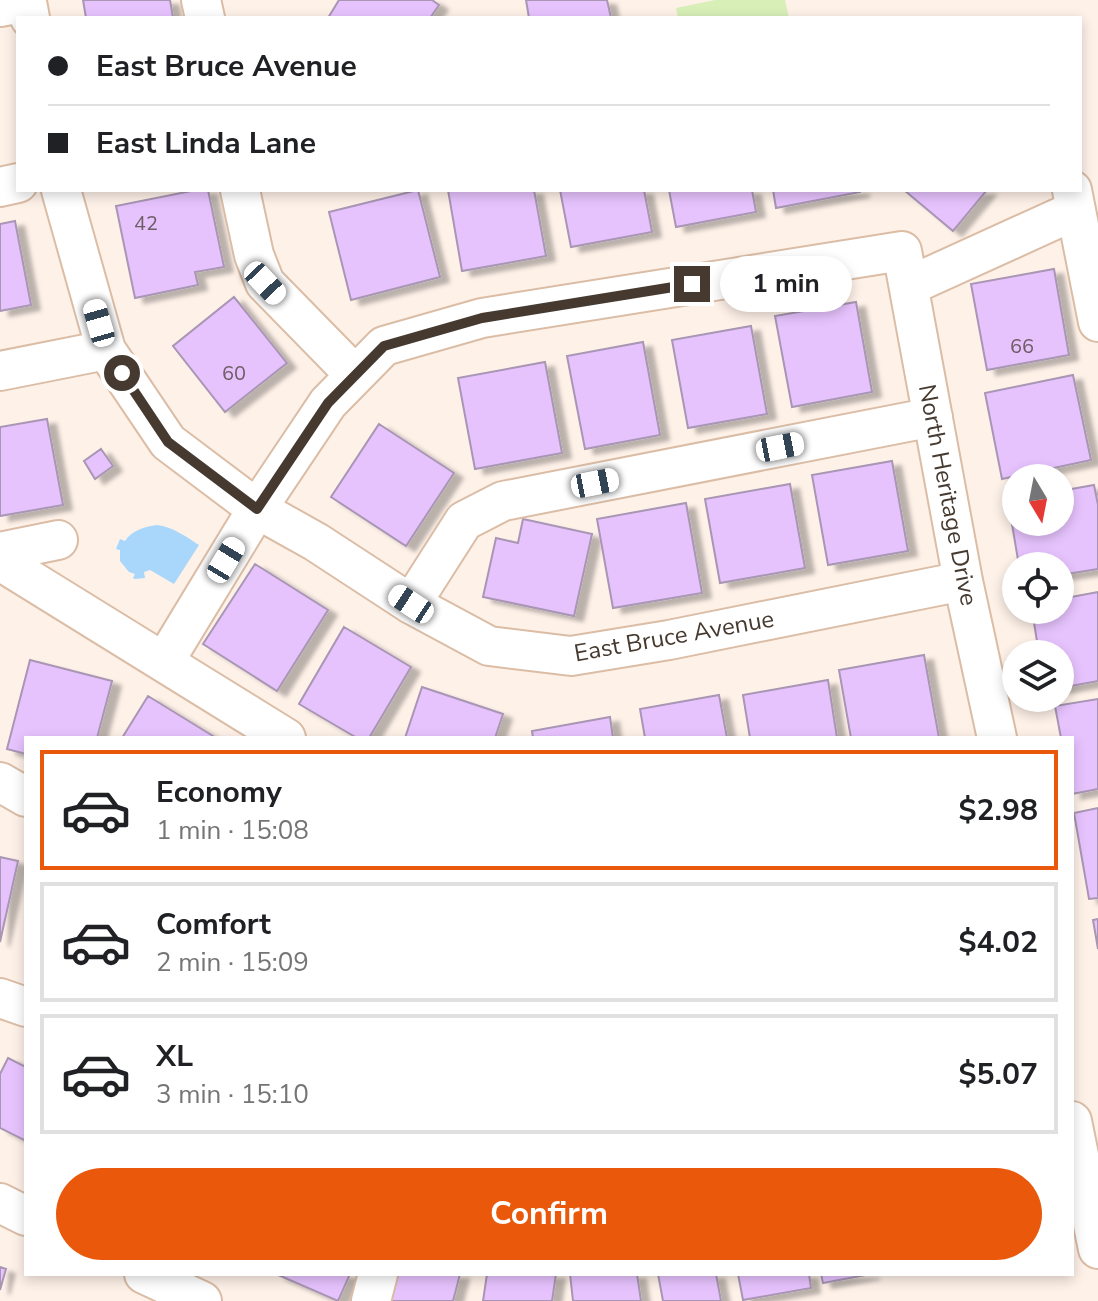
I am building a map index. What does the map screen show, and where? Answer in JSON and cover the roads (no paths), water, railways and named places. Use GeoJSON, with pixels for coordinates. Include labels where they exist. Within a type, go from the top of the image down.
{"type":"FeatureCollection","features":[{"type":"Feature","properties":{"kind":"street","name":"East Bruce Avenue"},"geometry":{"type":"LineString","coordinates":[[62,192],[106,350],[168,442],[257,509],[316,542],[411,604],[489,646],[571,656],[669,640],[963,581]]}},
{"type":"Feature","properties":{"kind":"street"},"geometry":{"type":"LineString","coordinates":[[241,192],[254,255],[265,283],[355,375]]}},
{"type":"Feature","properties":{"kind":"street"},"geometry":{"type":"LineString","coordinates":[[164,662],[257,509],[328,403],[384,346],[482,318],[906,268],[1074,200],[1098,322]]}},
{"type":"Feature","properties":{"kind":"street","name":"North Heritage Drive"},"geometry":{"type":"LineString","coordinates":[[906,268],[963,581],[997,736]]}},
{"type":"Feature","properties":{"kind":"street"},"geometry":{"type":"LineString","coordinates":[[0,371],[106,350]]}},
{"type":"Feature","properties":{"kind":"street"},"geometry":{"type":"LineString","coordinates":[[411,604],[464,521],[503,501],[933,417]]}},
{"type":"Feature","properties":{"kind":"street"},"geometry":{"type":"LineString","coordinates":[[0,552],[58,540]]}},
{"type":"Feature","properties":{"kind":"street"},"geometry":{"type":"LineString","coordinates":[[0,561],[164,662],[270,734]]}},
{"type":"Feature","properties":{"kind":"street"},"geometry":{"type":"LineString","coordinates":[[0,782],[24,796]]}},
{"type":"Feature","properties":{"kind":"street"},"geometry":{"type":"LineString","coordinates":[[0,998],[24,1006]]}},
{"type":"Feature","properties":{"kind":"street"},"geometry":{"type":"LineString","coordinates":[[1082,1136],[1098,1249]]}},
{"type":"Feature","properties":{"kind":"street"},"geometry":{"type":"LineString","coordinates":[[0,1203],[24,1215]]}},
{"type":"Feature","properties":{"kind":"street"},"geometry":{"type":"LineString","coordinates":[[148,1276],[202,1301]]}},
{"type":"Feature","properties":{"kind":"street"},"geometry":{"type":"LineString","coordinates":[[371,1301],[377,1276]]}},
{"type":"Feature","properties":{"kind":"water"},"geometry":{"type":"Polygon","coordinates":[[[157,525],[174,530],[199,545],[174,584],[150,570],[144,572],[145,578],[133,578],[135,574],[129,572],[120,561],[120,550],[116,549],[120,539],[125,541],[139,530],[157,525]]]}}]}
